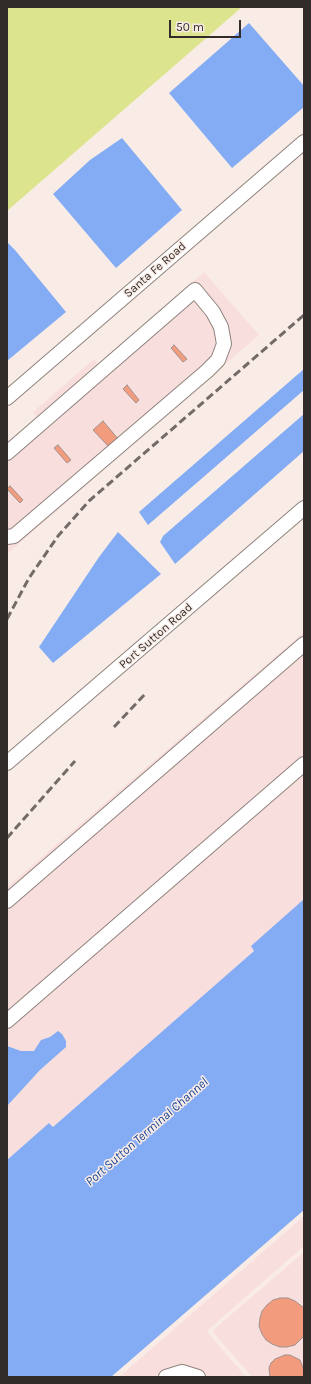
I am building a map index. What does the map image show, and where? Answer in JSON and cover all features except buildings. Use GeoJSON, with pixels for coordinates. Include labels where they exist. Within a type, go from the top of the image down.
{"type":"FeatureCollection","features":[{"type":"Feature","properties":{"kind":"street","name":"Santa Fe Road"},"geometry":{"type":"LineString","coordinates":[[7,398],[304,142]]}},
{"type":"Feature","properties":{"kind":"street"},"geometry":{"type":"LineString","coordinates":[[7,453],[195,290],[213,312],[221,327],[224,344],[218,360],[14,536],[7,537]]}},
{"type":"Feature","properties":{"kind":"street","name":"Port Sutton Road"},"geometry":{"type":"LineString","coordinates":[[7,763],[304,508]]}},
{"type":"Feature","properties":{"kind":"street"},"geometry":{"type":"LineString","coordinates":[[7,901],[304,644]]}},
{"type":"Feature","properties":{"kind":"street"},"geometry":{"type":"LineString","coordinates":[[7,1021],[304,764]]}},
{"type":"Feature","properties":{"kind":"street"},"geometry":{"type":"LineString","coordinates":[[166,1377],[182,1372],[198,1377]]}},
{"type":"Feature","properties":{"kind":"shaded area"},"geometry":{"type":"Polygon","coordinates":[[[204,272],[259,335],[7,554],[7,443],[37,417],[33,412],[94,359],[98,364],[204,272]]]}},
{"type":"Feature","properties":{"kind":"shaded area"},"geometry":{"type":"Polygon","coordinates":[[[304,632],[304,899],[252,946],[254,951],[53,1127],[49,1123],[7,1160],[7,887],[304,632]]]}},
{"type":"Feature","properties":{"kind":"shaded area"},"geometry":{"type":"Polygon","coordinates":[[[304,1216],[304,1246],[208,1330],[209,1334],[246,1377],[119,1377],[304,1216]]]}},
{"type":"Feature","properties":{"kind":"shaded area"},"geometry":{"type":"Polygon","coordinates":[[[304,1252],[304,1377],[252,1377],[212,1331],[304,1252]]]}},
{"type":"Feature","properties":{"kind":"green space"},"geometry":{"type":"Polygon","coordinates":[[[7,7],[242,7],[7,211],[7,7]]]}},
{"type":"Feature","properties":{"kind":"water"},"geometry":{"type":"Polygon","coordinates":[[[249,23],[304,86],[304,107],[232,168],[169,93],[249,23]]]}},
{"type":"Feature","properties":{"kind":"water"},"geometry":{"type":"Polygon","coordinates":[[[122,138],[182,210],[116,268],[53,194],[90,160],[122,138]]]}},
{"type":"Feature","properties":{"kind":"water"},"geometry":{"type":"Polygon","coordinates":[[[7,242],[66,312],[7,361],[7,242]]]}},
{"type":"Feature","properties":{"kind":"water"},"geometry":{"type":"Polygon","coordinates":[[[304,369],[304,390],[148,525],[139,512],[304,369]]]}},
{"type":"Feature","properties":{"kind":"water"},"geometry":{"type":"Polygon","coordinates":[[[304,414],[304,451],[175,564],[160,542],[163,536],[304,414]]]}},
{"type":"Feature","properties":{"kind":"water"},"geometry":{"type":"Polygon","coordinates":[[[118,532],[161,574],[53,663],[39,647],[99,557],[118,532]]]}},
{"type":"Feature","properties":{"kind":"water","name":"Port Sutton Terminal Channel"},"geometry":{"type":"Polygon","coordinates":[[[304,899],[304,1210],[111,1377],[7,1377],[7,1160],[49,1123],[53,1127],[254,951],[251,946],[304,899]]]}},
{"type":"Feature","properties":{"kind":"water"},"geometry":{"type":"Polygon","coordinates":[[[58,1031],[62,1034],[66,1041],[66,1047],[40,1070],[7,1106],[7,1046],[21,1051],[34,1051],[41,1040],[50,1037],[58,1031]]]}},
{"type":"Feature","properties":{"kind":"railway"},"geometry":{"type":"LineString","coordinates":[[7,619],[29,578],[58,536],[89,501],[304,315]]}},
{"type":"Feature","properties":{"kind":"railway"},"geometry":{"type":"LineString","coordinates":[[114,727],[146,693]]}},
{"type":"Feature","properties":{"kind":"railway"},"geometry":{"type":"LineString","coordinates":[[7,838],[75,761]]}}]}
